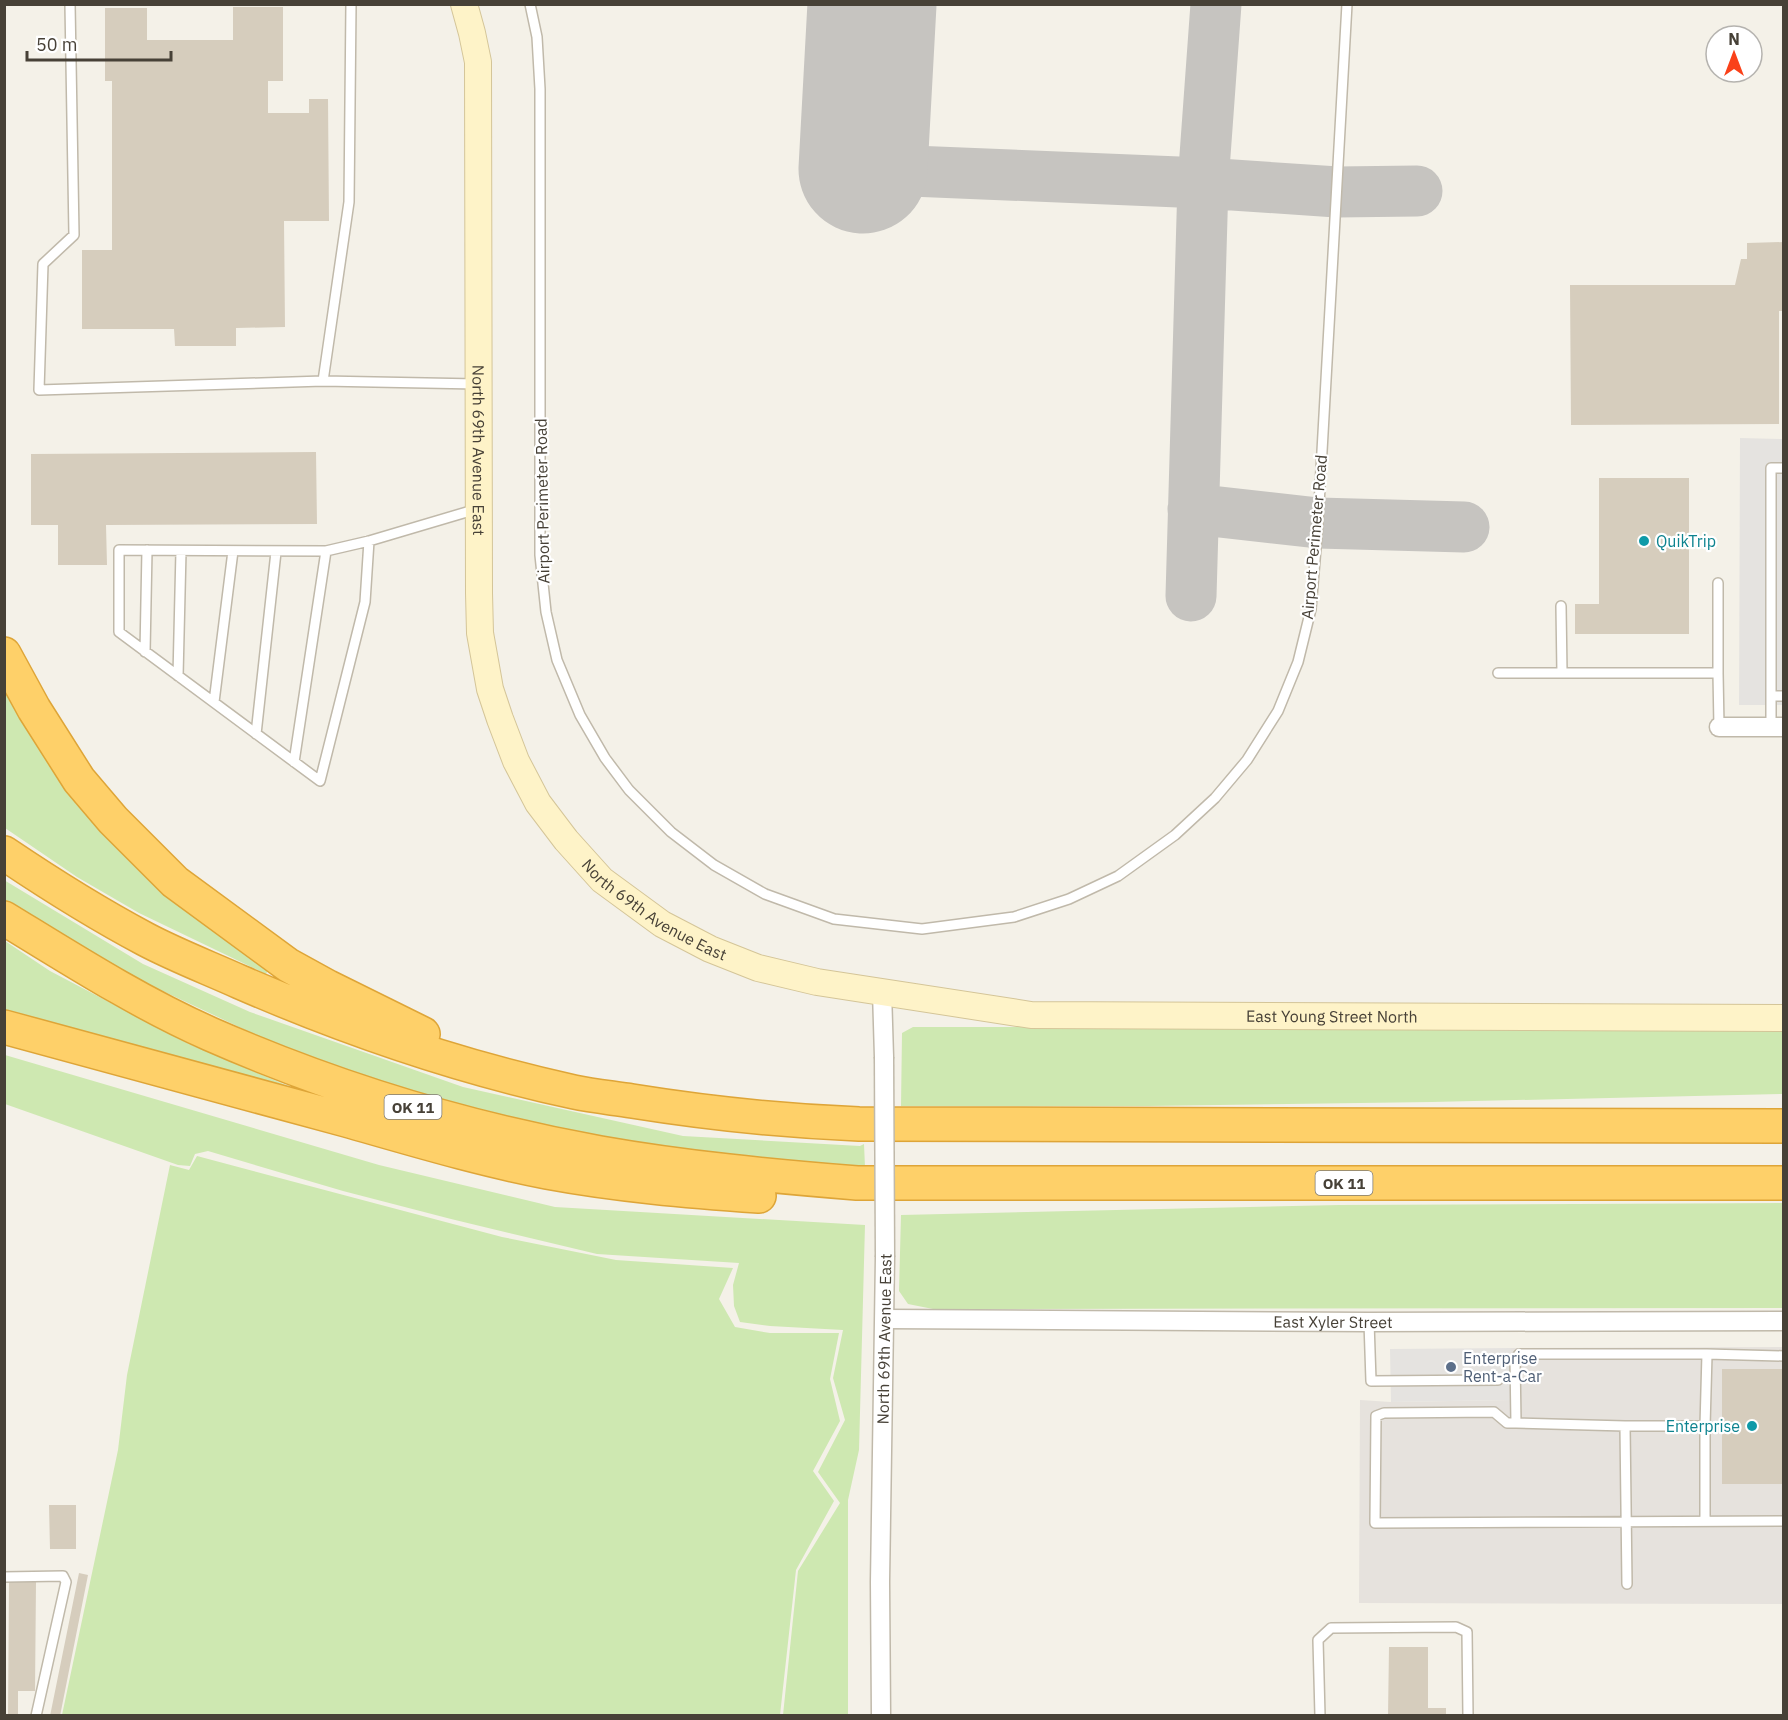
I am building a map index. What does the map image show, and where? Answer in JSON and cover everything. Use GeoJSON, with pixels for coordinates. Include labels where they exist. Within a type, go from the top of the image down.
{"type":"FeatureCollection","features":[{"type":"Feature","properties":{"kind":"highway"},"geometry":{"type":"LineString","coordinates":[[4,654],[33,709],[79,780],[113,820],[175,882],[288,965],[508,1076]]}},
{"type":"Feature","properties":{"kind":"highway"},"geometry":{"type":"LineString","coordinates":[[4,854],[90,908],[147,940],[283,1001],[352,1028],[403,1046],[508,1076],[575,1092],[668,1107],[790,1121],[859,1124],[1784,1126]]}},
{"type":"Feature","properties":{"kind":"highway","name":"OK 11"},"geometry":{"type":"LineString","coordinates":[[4,918],[154,1006],[210,1034],[290,1066],[365,1093],[472,1125],[600,1153],[728,1172],[857,1183],[1784,1184]]}},
{"type":"Feature","properties":{"kind":"highway"},"geometry":{"type":"LineString","coordinates":[[4,1027],[434,1146],[548,1172],[693,1191],[760,1197],[857,1183]]}},
{"type":"Feature","properties":{"kind":"highway"},"geometry":{"type":"LineString","coordinates":[[1575,1126],[1784,1107]]}},
{"type":"Feature","properties":{"kind":"street","name":"North 69th Avenue East"},"geometry":{"type":"LineString","coordinates":[[464,4],[478,62],[480,633],[490,689],[516,761],[538,803],[566,840],[602,880],[662,924],[710,949],[758,968],[817,982],[882,991],[885,1319],[880,1582],[881,1716]]}},
{"type":"Feature","properties":{"kind":"street"},"geometry":{"type":"LineString","coordinates":[[1719,727],[1777,727]]}},
{"type":"Feature","properties":{"kind":"street","name":"East Young Street North"},"geometry":{"type":"LineString","coordinates":[[882,991],[1031,1015],[1784,1018]]}},
{"type":"Feature","properties":{"kind":"street","name":"East Xyler Street"},"geometry":{"type":"LineString","coordinates":[[885,1319],[1369,1322],[1784,1321]]}},
{"type":"Feature","properties":{"kind":"lane"},"geometry":{"type":"LineString","coordinates":[[70,4],[75,235],[43,264],[39,390],[324,381],[479,384]]}},
{"type":"Feature","properties":{"kind":"lane"},"geometry":{"type":"LineString","coordinates":[[324,381],[349,202],[351,4]]}},
{"type":"Feature","properties":{"kind":"lane","name":"Airport Perimeter Road"},"geometry":{"type":"LineString","coordinates":[[530,4],[537,38],[540,89],[540,555],[546,612],[557,660],[575,704],[606,758],[629,790],[671,832],[714,865],[765,894],[834,919],[922,929],[1014,917],[1069,899],[1118,876],[1175,835],[1215,798],[1247,760],[1278,711],[1298,662],[1312,600],[1347,4]]}},
{"type":"Feature","properties":{"kind":"lane"},"geometry":{"type":"LineString","coordinates":[[1777,727],[1771,696],[1771,468],[1784,468]]}},
{"type":"Feature","properties":{"kind":"lane"},"geometry":{"type":"LineString","coordinates":[[369,541],[365,602],[320,781],[118,632],[118,550],[326,551],[480,509]]}},
{"type":"Feature","properties":{"kind":"lane"},"geometry":{"type":"LineString","coordinates":[[145,652],[147,550]]}},
{"type":"Feature","properties":{"kind":"lane"},"geometry":{"type":"LineString","coordinates":[[178,676],[182,551]]}},
{"type":"Feature","properties":{"kind":"lane"},"geometry":{"type":"LineString","coordinates":[[214,702],[233,551]]}},
{"type":"Feature","properties":{"kind":"lane"},"geometry":{"type":"LineString","coordinates":[[294,762],[326,551]]}},
{"type":"Feature","properties":{"kind":"lane"},"geometry":{"type":"LineString","coordinates":[[256,734],[276,552]]}},
{"type":"Feature","properties":{"kind":"lane"},"geometry":{"type":"LineString","coordinates":[[1718,582],[1719,727]]}},
{"type":"Feature","properties":{"kind":"lane"},"geometry":{"type":"LineString","coordinates":[[1561,606],[1562,673]]}},
{"type":"Feature","properties":{"kind":"lane"},"geometry":{"type":"LineString","coordinates":[[1498,672],[1718,673]]}},
{"type":"Feature","properties":{"kind":"lane"},"geometry":{"type":"LineString","coordinates":[[1771,696],[1784,696]]}},
{"type":"Feature","properties":{"kind":"lane"},"geometry":{"type":"LineString","coordinates":[[1369,1322],[1371,1381],[1498,1380]]}},
{"type":"Feature","properties":{"kind":"lane"},"geometry":{"type":"LineString","coordinates":[[1516,1423],[1515,1359],[1519,1354],[1784,1356]]}},
{"type":"Feature","properties":{"kind":"lane"},"geometry":{"type":"LineString","coordinates":[[1705,1521],[1707,1354]]}},
{"type":"Feature","properties":{"kind":"lane"},"geometry":{"type":"LineString","coordinates":[[1705,1425],[1625,1426],[1508,1423],[1494,1412],[1384,1413],[1376,1416],[1375,1523],[1784,1521]]}},
{"type":"Feature","properties":{"kind":"lane"},"geometry":{"type":"LineString","coordinates":[[1625,1426],[1627,1584]]}},
{"type":"Feature","properties":{"kind":"lane"},"geometry":{"type":"LineString","coordinates":[[4,1577],[63,1576],[66,1582],[36,1716]]}},
{"type":"Feature","properties":{"kind":"lane"},"geometry":{"type":"LineString","coordinates":[[1320,1716],[1318,1641],[1331,1628],[1456,1627],[1467,1632],[1468,1716]]}},
{"type":"Feature","properties":{"kind":"shaded area"},"geometry":{"type":"Polygon","coordinates":[[[1740,438],[1783,439],[1783,705],[1739,705],[1740,438]]]}},
{"type":"Feature","properties":{"kind":"shaded area"},"geometry":{"type":"Polygon","coordinates":[[[1783,1347],[1783,1604],[1359,1603],[1360,1400],[1391,1402],[1511,1400],[1511,1348],[1783,1347]]]}},
{"type":"Feature","properties":{"kind":"shaded area","name":"Enterprise Rent-a-Car"},"geometry":{"type":"Polygon","coordinates":[[[1511,1348],[1511,1400],[1391,1402],[1390,1349],[1511,1348]]]}},
{"type":"Feature","properties":{"kind":"green space"},"geometry":{"type":"Polygon","coordinates":[[[4,678],[36,734],[271,964],[266,974],[139,913],[77,877],[5,828],[4,678]]]}},
{"type":"Feature","properties":{"kind":"green space"},"geometry":{"type":"Polygon","coordinates":[[[4,880],[143,964],[250,1012],[463,1087],[683,1136],[860,1146],[864,1144],[865,1167],[744,1158],[642,1146],[489,1116],[374,1081],[269,1041],[118,970],[5,902],[4,880]]]}},
{"type":"Feature","properties":{"kind":"green space"},"geometry":{"type":"Polygon","coordinates":[[[5,941],[50,971],[189,1044],[312,1096],[5,1019],[5,941]]]}},
{"type":"Feature","properties":{"kind":"green space"},"geometry":{"type":"Polygon","coordinates":[[[1783,1026],[1783,1094],[1148,1106],[901,1106],[902,1033],[913,1027],[1783,1026]]]}},
{"type":"Feature","properties":{"kind":"green space"},"geometry":{"type":"Polygon","coordinates":[[[5,1055],[379,1165],[555,1207],[865,1225],[859,1450],[848,1500],[848,1715],[783,1715],[798,1571],[840,1503],[818,1472],[845,1420],[833,1378],[843,1330],[740,1322],[734,1306],[733,1285],[739,1263],[597,1254],[343,1191],[208,1151],[195,1154],[190,1166],[178,1165],[5,1104],[5,1055]]]}},
{"type":"Feature","properties":{"kind":"green space"},"geometry":{"type":"Polygon","coordinates":[[[197,1156],[502,1237],[616,1260],[733,1268],[719,1299],[735,1327],[770,1333],[839,1333],[830,1379],[840,1421],[813,1471],[834,1501],[796,1570],[780,1715],[62,1715],[118,1450],[127,1375],[170,1165],[189,1170],[197,1156]]]}},
{"type":"Feature","properties":{"kind":"green space"},"geometry":{"type":"Polygon","coordinates":[[[1783,1203],[1783,1308],[933,1309],[908,1304],[899,1291],[901,1215],[1339,1205],[1783,1203]]]}},
{"type":"Feature","properties":{"kind":"building"},"geometry":{"type":"Polygon","coordinates":[[[233,7],[283,7],[283,81],[268,81],[268,113],[309,113],[309,99],[328,99],[329,221],[284,221],[285,327],[236,328],[236,346],[175,346],[174,329],[82,329],[82,250],[112,250],[112,81],[105,81],[105,8],[147,8],[147,40],[233,40],[233,7]]]}},
{"type":"Feature","properties":{"kind":"building"},"geometry":{"type":"Polygon","coordinates":[[[1784,242],[1784,311],[1779,311],[1779,424],[1571,425],[1570,285],[1735,285],[1741,259],[1747,259],[1747,243],[1784,242]]]}},
{"type":"Feature","properties":{"kind":"building"},"geometry":{"type":"Polygon","coordinates":[[[316,452],[317,524],[106,525],[107,565],[58,565],[58,525],[31,525],[31,454],[316,452]]]}},
{"type":"Feature","properties":{"kind":"building","name":"QuikTrip"},"geometry":{"type":"Polygon","coordinates":[[[1599,478],[1689,478],[1689,634],[1575,634],[1575,604],[1599,604],[1599,478]]]}},
{"type":"Feature","properties":{"kind":"building","name":"Enterprise"},"geometry":{"type":"Polygon","coordinates":[[[1722,1369],[1782,1369],[1782,1484],[1722,1484],[1722,1369]]]}},
{"type":"Feature","properties":{"kind":"building"},"geometry":{"type":"Polygon","coordinates":[[[49,1505],[76,1505],[76,1549],[50,1549],[49,1505]]]}},
{"type":"Feature","properties":{"kind":"building"},"geometry":{"type":"Polygon","coordinates":[[[79,1573],[88,1575],[60,1716],[50,1716],[79,1573]]]}},
{"type":"Feature","properties":{"kind":"building"},"geometry":{"type":"Polygon","coordinates":[[[9,1582],[36,1582],[35,1691],[18,1691],[18,1716],[8,1716],[9,1582]]]}},
{"type":"Feature","properties":{"kind":"building"},"geometry":{"type":"Polygon","coordinates":[[[1389,1647],[1428,1647],[1428,1708],[1446,1708],[1446,1716],[1388,1716],[1389,1647]]]}},
{"type":"Feature","properties":{"kind":"taxiway"},"geometry":{"type":"LineString","coordinates":[[1191,596],[1203,183],[1216,4]]}},
{"type":"Feature","properties":{"kind":"taxiway"},"geometry":{"type":"LineString","coordinates":[[863,169],[1203,183],[1337,192],[1417,191]]}},
{"type":"Feature","properties":{"kind":"taxiway"},"geometry":{"type":"LineString","coordinates":[[1193,509],[1318,523],[1464,527]]}},
{"type":"Feature","properties":{"kind":"runway"},"geometry":{"type":"LineString","coordinates":[[863,169],[872,4]]}},
{"type":"Feature","properties":{"kind":"place","name":"QuikTrip"},"geometry":{"type":"Point","coordinates":[1644,541]}},
{"type":"Feature","properties":{"kind":"place","name":"Enterprise Rent-a-Car"},"geometry":{"type":"Point","coordinates":[1451,1367]}},
{"type":"Feature","properties":{"kind":"place","name":"Enterprise"},"geometry":{"type":"Point","coordinates":[1752,1426]}}]}
